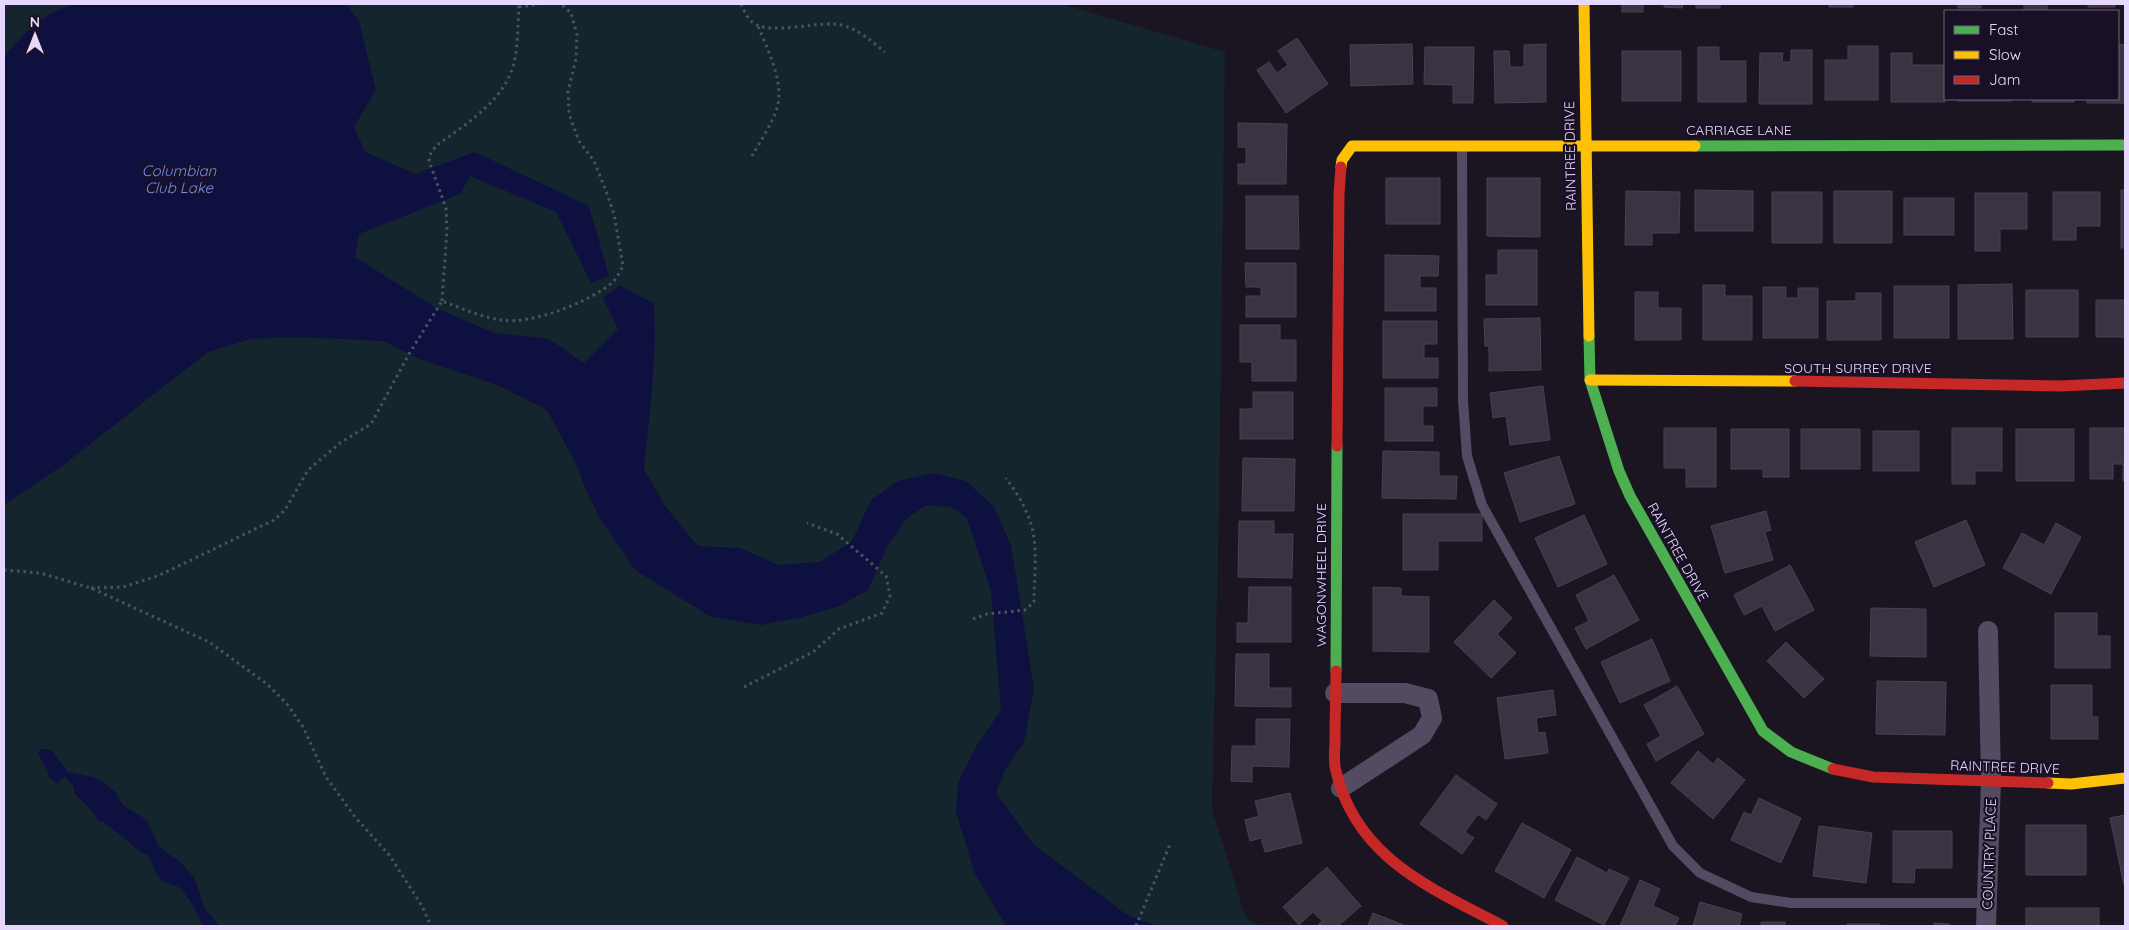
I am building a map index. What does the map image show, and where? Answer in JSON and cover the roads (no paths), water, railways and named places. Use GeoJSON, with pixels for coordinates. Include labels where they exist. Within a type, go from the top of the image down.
{"type":"FeatureCollection","features":[{"type":"Feature","properties":{"kind":"street","name":"RAINTREE DRIVE"},"geometry":{"type":"LineString","coordinates":[[1584,4],[1590,380],[1618,471],[1630,496],[1763,731],[1791,752],[1832,769],[1873,777],[2070,784],[2125,778]]}},
{"type":"Feature","properties":{"kind":"street","name":"CARRIAGE LANE"},"geometry":{"type":"LineString","coordinates":[[1352,146],[2125,146]]}},
{"type":"Feature","properties":{"kind":"street","name":"WAGONWHEEL DRIVE"},"geometry":{"type":"LineString","coordinates":[[1352,146],[1342,160],[1339,193],[1335,769],[1341,788],[1367,838],[1406,873],[1503,926]]}},
{"type":"Feature","properties":{"kind":"street","name":"SOUTH SURREY DRIVE"},"geometry":{"type":"LineString","coordinates":[[1590,380],[1891,382],[2060,386],[2125,383]]}},
{"type":"Feature","properties":{"kind":"street","name":"COUNTRY PLACE"},"geometry":{"type":"LineString","coordinates":[[1986,926],[1991,781],[1988,631]]}},
{"type":"Feature","properties":{"kind":"street"},"geometry":{"type":"LineString","coordinates":[[1335,693],[1405,693],[1428,699],[1432,718],[1422,735],[1341,788]]}},
{"type":"Feature","properties":{"kind":"lane"},"geometry":{"type":"LineString","coordinates":[[1462,145],[1463,401],[1466,456],[1482,505],[1673,846],[1700,873],[1751,898],[1791,902],[1987,903]]}},
{"type":"Feature","properties":{"kind":"water","name":"Columbian Club Lake"},"geometry":{"type":"Polygon","coordinates":[[[78,4],[346,4],[359,21],[376,90],[354,127],[365,152],[415,174],[475,152],[589,206],[609,276],[591,283],[556,212],[470,176],[460,194],[359,234],[355,257],[438,309],[494,333],[549,339],[584,363],[618,329],[603,298],[620,285],[654,304],[655,339],[652,391],[644,469],[665,506],[698,546],[740,548],[778,565],[820,562],[852,541],[871,500],[898,481],[933,473],[966,481],[994,507],[1011,545],[1034,688],[1024,743],[1005,770],[996,793],[1033,844],[1127,915],[1157,926],[1006,926],[975,874],[956,812],[958,782],[977,745],[1001,710],[991,591],[967,518],[950,507],[926,505],[906,519],[888,545],[868,590],[839,606],[802,617],[761,625],[711,617],[635,570],[600,518],[575,462],[547,410],[497,385],[422,360],[383,341],[297,337],[251,339],[208,352],[62,466],[4,505],[4,56],[36,23],[65,7],[78,4]]]}},
{"type":"Feature","properties":{"kind":"water"},"geometry":{"type":"Polygon","coordinates":[[[41,749],[49,749],[53,752],[68,772],[96,778],[106,784],[115,792],[123,805],[147,820],[159,847],[180,862],[194,877],[204,907],[219,926],[202,926],[193,905],[182,890],[159,877],[148,855],[142,853],[105,823],[98,821],[94,813],[74,793],[74,787],[66,777],[61,779],[59,783],[54,782],[48,776],[49,773],[38,754],[41,749]]]}}]}
